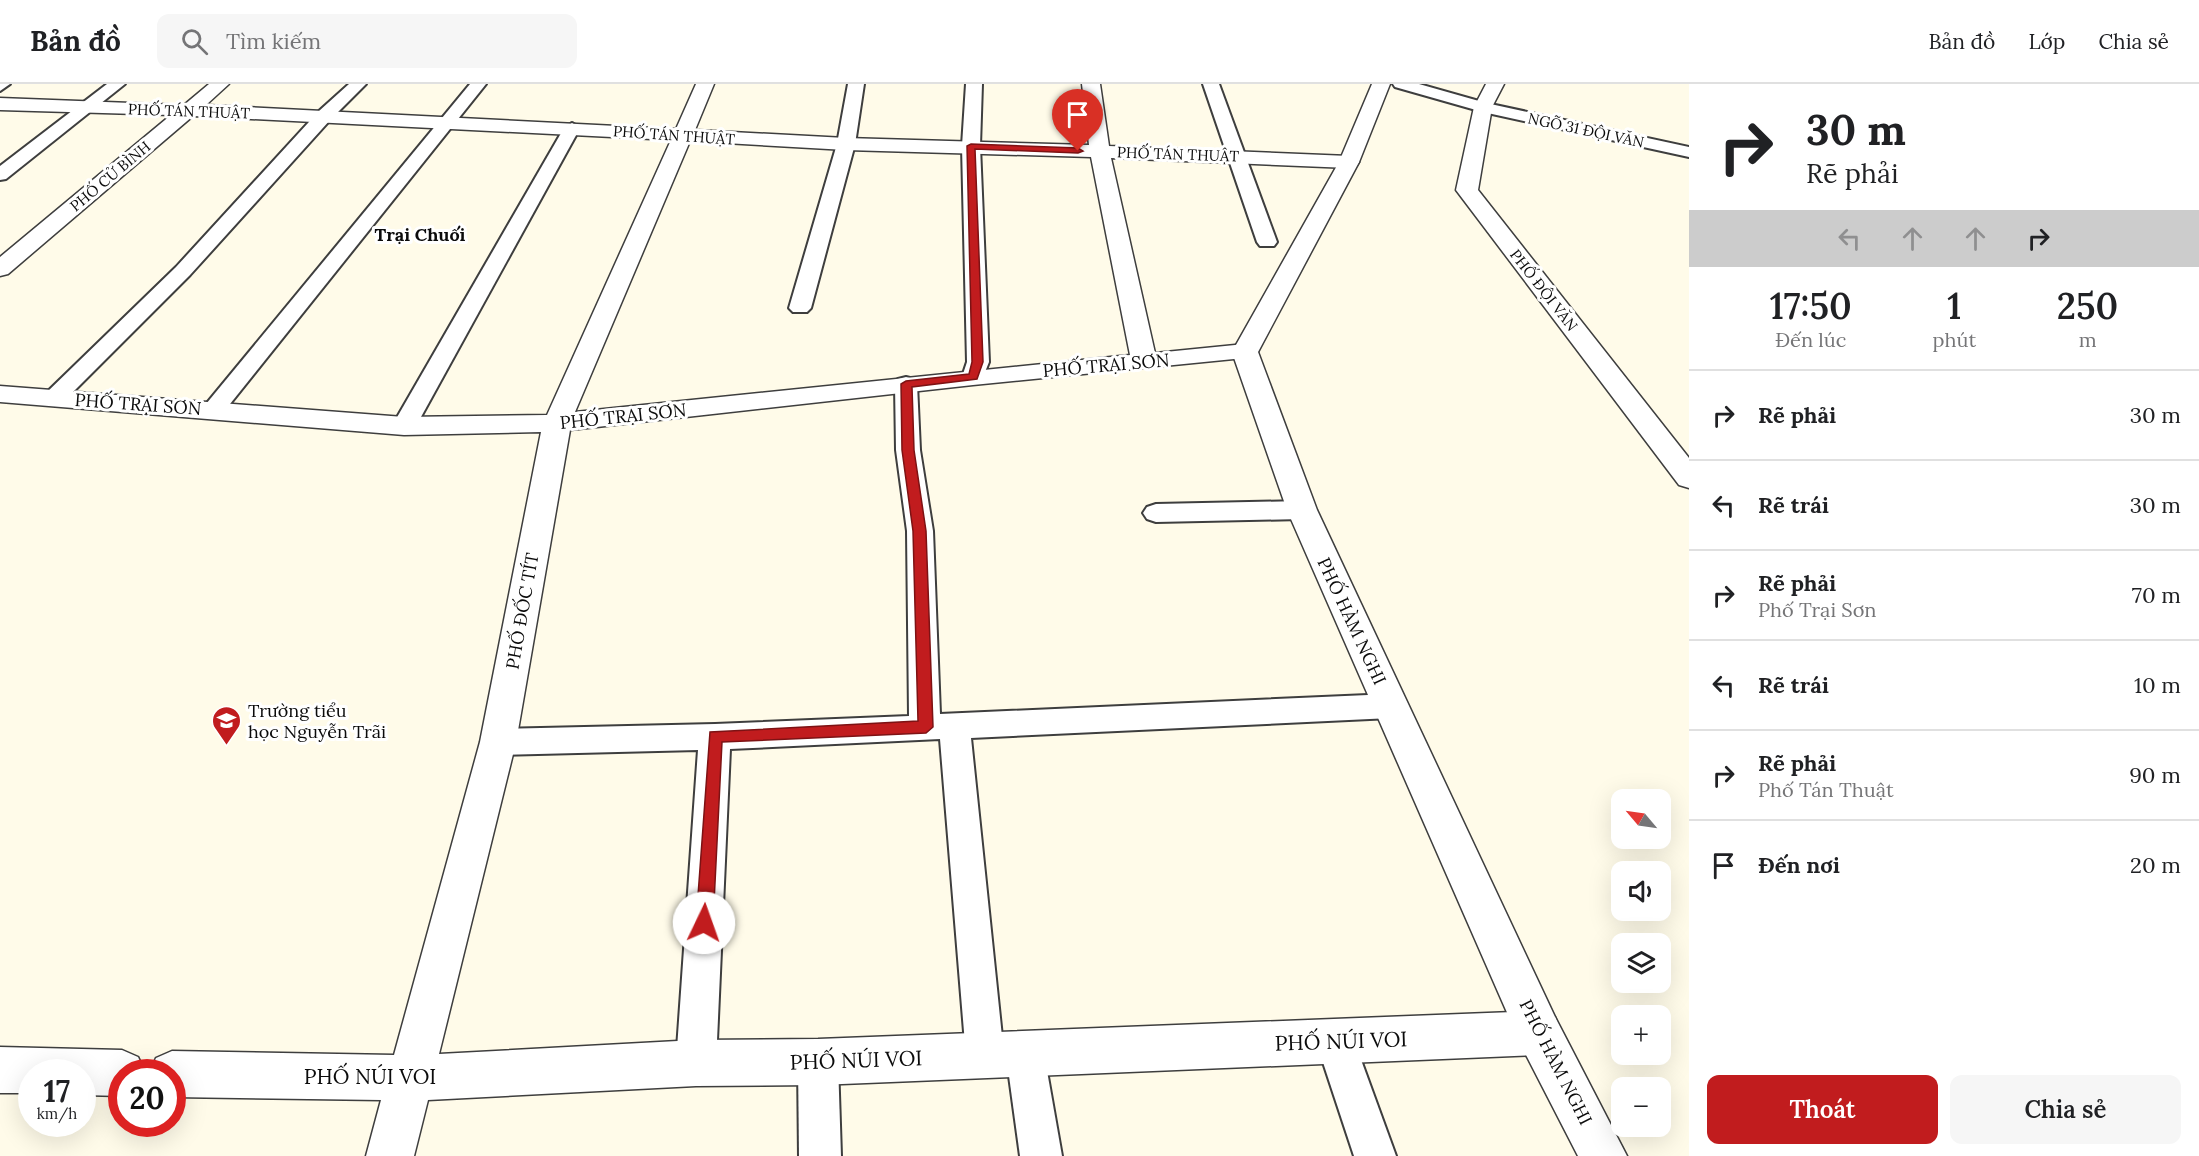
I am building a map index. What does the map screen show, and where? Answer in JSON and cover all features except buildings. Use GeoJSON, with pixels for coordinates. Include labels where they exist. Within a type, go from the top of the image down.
{"type":"FeatureCollection","features":[{"type":"Feature","properties":{"kind":"street","name":"PHỐ CỬ BÌNH"},"geometry":{"type":"LineString","coordinates":[[0,269],[220,84]]}},
{"type":"Feature","properties":{"kind":"street","name":"PHỐ ĐỐC TÍT"},"geometry":{"type":"LineString","coordinates":[[390,1156],[498,742],[557,423],[705,84]]}},
{"type":"Feature","properties":{"kind":"street"},"geometry":{"type":"LineString","coordinates":[[1091,84],[1100,152],[1144,361]]}},
{"type":"Feature","properties":{"kind":"street"},"geometry":{"type":"LineString","coordinates":[[1245,352],[1349,162],[1382,84]]}},
{"type":"Feature","properties":{"kind":"street","name":"PHỐ ĐỘI VĂN"},"geometry":{"type":"LineString","coordinates":[[1495,84],[1483,107],[1467,190],[1689,478]]}},
{"type":"Feature","properties":{"kind":"street","name":"PHỐ TÁN THUẬT"},"geometry":{"type":"LineString","coordinates":[[0,104],[325,115],[846,144],[971,146],[1349,162]]}},
{"type":"Feature","properties":{"kind":"street","name":"PHỐ TRẠI SƠN"},"geometry":{"type":"LineString","coordinates":[[0,394],[214,409],[404,426],[557,423],[973,377],[1245,352]]}},
{"type":"Feature","properties":{"kind":"street","name":"PHỐ HÀM NGHI"},"geometry":{"type":"LineString","coordinates":[[1245,352],[1302,510],[1539,1033],[1603,1156]]}},
{"type":"Feature","properties":{"kind":"street","name":"PHỐ NÚI VOI"},"geometry":{"type":"LineString","coordinates":[[186,1074],[409,1078],[696,1063],[818,1062],[1539,1033]]}},
{"type":"Feature","properties":{"kind":"street"},"geometry":{"type":"LineString","coordinates":[[0,1070],[108,1073]]}},
{"type":"Feature","properties":{"kind":"lane"},"geometry":{"type":"LineString","coordinates":[[0,175],[117,84]]}},
{"type":"Feature","properties":{"kind":"lane"},"geometry":{"type":"LineString","coordinates":[[53,399],[183,271],[325,115],[358,84]]}},
{"type":"Feature","properties":{"kind":"lane"},"geometry":{"type":"LineString","coordinates":[[214,409],[478,84]]}},
{"type":"Feature","properties":{"kind":"lane"},"geometry":{"type":"LineString","coordinates":[[800,308],[846,144],[856,84]]}},
{"type":"Feature","properties":{"kind":"lane"},"geometry":{"type":"LineString","coordinates":[[973,377],[978,362],[971,146],[974,84]]}},
{"type":"Feature","properties":{"kind":"lane"},"geometry":{"type":"LineString","coordinates":[[1211,84],[1267,242]]}},
{"type":"Feature","properties":{"kind":"lane","name":"NGÕ 31 ĐỘI VĂN"},"geometry":{"type":"LineString","coordinates":[[1401,84],[1483,107],[1689,152]]}},
{"type":"Feature","properties":{"kind":"lane"},"geometry":{"type":"LineString","coordinates":[[404,426],[572,128]]}},
{"type":"Feature","properties":{"kind":"lane"},"geometry":{"type":"LineString","coordinates":[[906,384],[908,450],[920,531],[940,726],[1005,1055],[1041,1156]]}},
{"type":"Feature","properties":{"kind":"lane"},"geometry":{"type":"LineString","coordinates":[[1156,513],[1302,510]]}},
{"type":"Feature","properties":{"kind":"lane"},"geometry":{"type":"LineString","coordinates":[[498,742],[715,737],[1391,706]]}},
{"type":"Feature","properties":{"kind":"lane"},"geometry":{"type":"LineString","coordinates":[[696,1063],[715,737]]}},
{"type":"Feature","properties":{"kind":"lane"},"geometry":{"type":"LineString","coordinates":[[1335,1041],[1375,1156]]}},
{"type":"Feature","properties":{"kind":"lane"},"geometry":{"type":"LineString","coordinates":[[818,1062],[820,1156]]}},
{"type":"Feature","properties":{"kind":"place","name":"Trường tiểu học Nguyễn Trãi"},"geometry":{"type":"Point","coordinates":[227,746]}},
{"type":"Feature","properties":{"kind":"district","name":"Trại Chuối"},"geometry":{"type":"Point","coordinates":[420,234]}},
{"type":"Feature","properties":{"kind":"route"},"geometry":{"type":"LineString","coordinates":[[704,923],[715,737],[926,727],[920,531],[908,450],[906,384],[973,377],[978,362],[971,146],[1078,151]]}}]}
